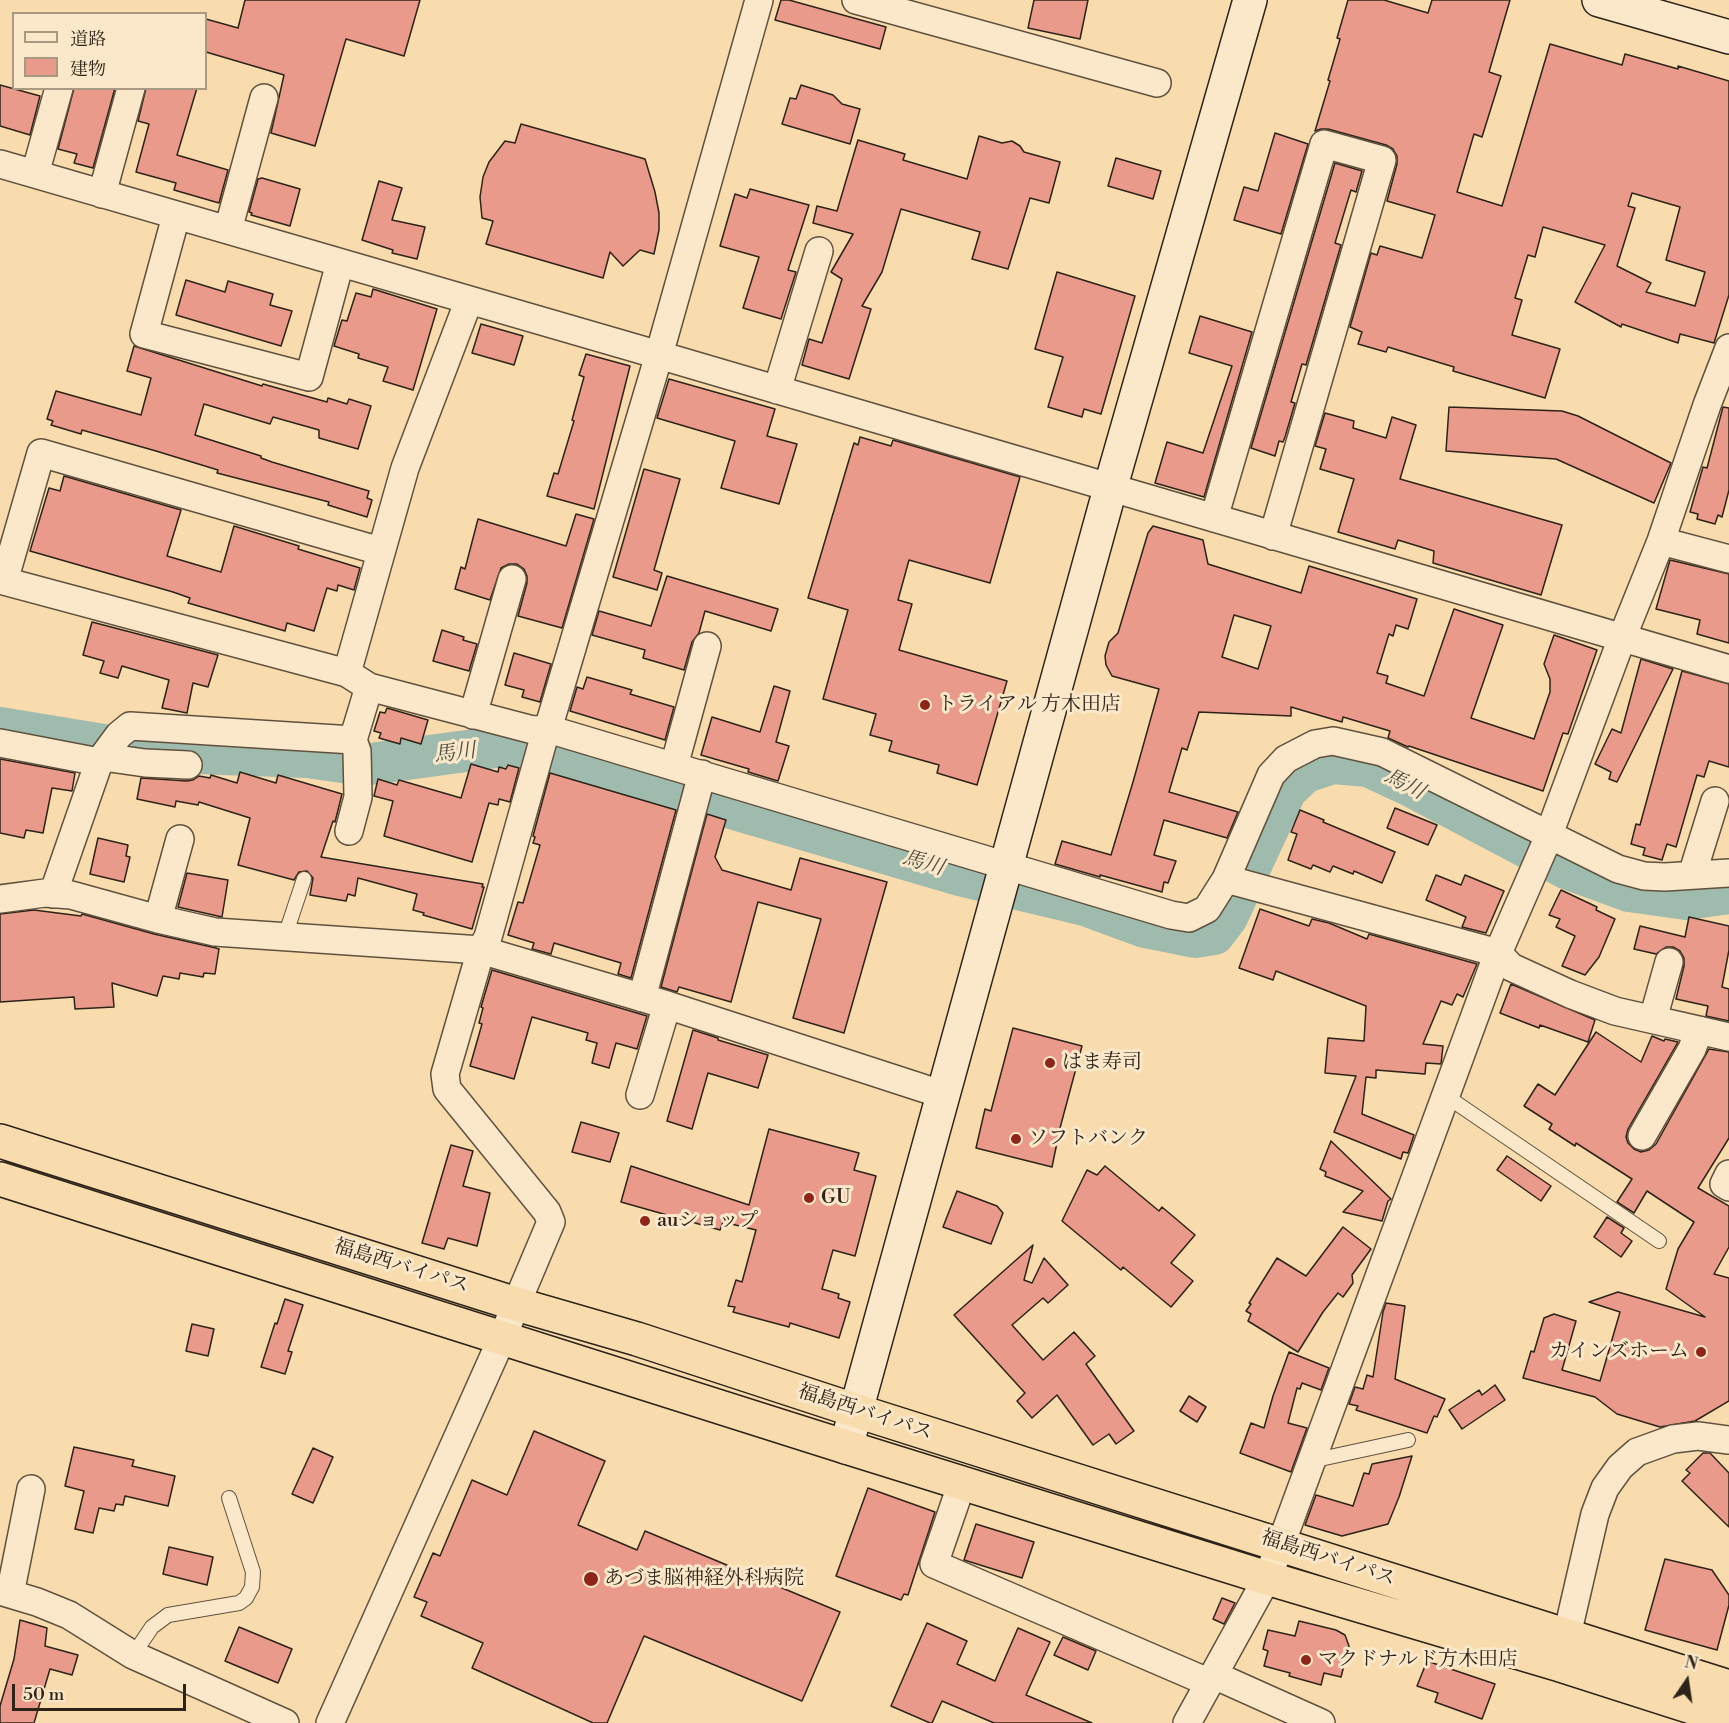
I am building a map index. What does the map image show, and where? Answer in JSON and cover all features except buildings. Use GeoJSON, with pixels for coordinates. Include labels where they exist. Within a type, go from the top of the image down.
{"type":"FeatureCollection","features":[{"type":"Feature","properties":{"kind":"highway","name":"福島西バイパス"},"geometry":{"type":"LineString","coordinates":[[0,1141],[516,1304],[637,1339],[857,1411],[1729,1687]]}},
{"type":"Feature","properties":{"kind":"highway","name":"福島西バイパス"},"geometry":{"type":"LineString","coordinates":[[0,1179],[846,1447],[1267,1578],[1557,1664],[1729,1719]]}},
{"type":"Feature","properties":{"kind":"street"},"geometry":{"type":"LineString","coordinates":[[330,1723],[502,1338],[551,1222],[547,1212],[447,1089],[446,1074],[659,355],[759,0]]}},
{"type":"Feature","properties":{"kind":"street"},"geometry":{"type":"LineString","coordinates":[[856,0],[1157,83]]}},
{"type":"Feature","properties":{"kind":"street"},"geometry":{"type":"LineString","coordinates":[[846,1447],[1110,489],[1250,0]]}},
{"type":"Feature","properties":{"kind":"street"},"geometry":{"type":"LineString","coordinates":[[1599,0],[1729,37]]}},
{"type":"Feature","properties":{"kind":"street"},"geometry":{"type":"LineString","coordinates":[[35,174],[58,90]]}},
{"type":"Feature","properties":{"kind":"street"},"geometry":{"type":"LineString","coordinates":[[102,194],[130,90]]}},
{"type":"Feature","properties":{"kind":"street"},"geometry":{"type":"LineString","coordinates":[[228,231],[264,98]]}},
{"type":"Feature","properties":{"kind":"street"},"geometry":{"type":"LineString","coordinates":[[1214,518],[1323,144],[1382,160],[1273,536]]}},
{"type":"Feature","properties":{"kind":"street"},"geometry":{"type":"LineString","coordinates":[[0,164],[1729,669]]}},
{"type":"Feature","properties":{"kind":"street"},"geometry":{"type":"LineString","coordinates":[[176,216],[144,334],[309,377],[340,263]]}},
{"type":"Feature","properties":{"kind":"street"},"geometry":{"type":"LineString","coordinates":[[777,390],[819,251]]}},
{"type":"Feature","properties":{"kind":"street"},"geometry":{"type":"LineString","coordinates":[[346,673],[405,468],[469,300]]}},
{"type":"Feature","properties":{"kind":"street"},"geometry":{"type":"LineString","coordinates":[[1187,1723],[1267,1578],[1281,1544],[1498,953],[1546,840],[1622,638],[1718,408],[1729,348]]}},
{"type":"Feature","properties":{"kind":"street"},"geometry":{"type":"LineString","coordinates":[[380,551],[41,453],[2,581],[346,673],[369,687],[546,735],[674,766],[700,780],[1170,915],[1189,918],[1207,909],[1237,881],[1271,775],[1286,759],[1314,744],[1333,741],[1382,752],[1546,840],[1626,871],[1644,876],[1729,873]]}},
{"type":"Feature","properties":{"kind":"street"},"geometry":{"type":"LineString","coordinates":[[1662,541],[1729,559]]}},
{"type":"Feature","properties":{"kind":"street"},"geometry":{"type":"LineString","coordinates":[[473,715],[512,579]]}},
{"type":"Feature","properties":{"kind":"street"},"geometry":{"type":"LineString","coordinates":[[674,766],[707,646]]}},
{"type":"Feature","properties":{"kind":"street"},"geometry":{"type":"LineString","coordinates":[[349,831],[358,797],[355,746],[369,687]]}},
{"type":"Feature","properties":{"kind":"street"},"geometry":{"type":"LineString","coordinates":[[53,894],[106,752],[130,726],[355,746]]}},
{"type":"Feature","properties":{"kind":"street"},"geometry":{"type":"LineString","coordinates":[[0,743],[106,752],[145,763],[188,765]]}},
{"type":"Feature","properties":{"kind":"street"},"geometry":{"type":"LineString","coordinates":[[642,998],[700,780]]}},
{"type":"Feature","properties":{"kind":"street"},"geometry":{"type":"LineString","coordinates":[[1692,875],[1715,801]]}},
{"type":"Feature","properties":{"kind":"street"},"geometry":{"type":"LineString","coordinates":[[158,919],[180,839]]}},
{"type":"Feature","properties":{"kind":"street"},"geometry":{"type":"LineString","coordinates":[[1237,881],[1498,953],[1511,967],[1570,994],[1615,1011],[1729,1037]]}},
{"type":"Feature","properties":{"kind":"street"},"geometry":{"type":"LineString","coordinates":[[0,899],[53,894],[71,895],[215,932],[481,950],[667,1005],[944,1095]]}},
{"type":"Feature","properties":{"kind":"street"},"geometry":{"type":"LineString","coordinates":[[1653,1019],[1670,962]]}},
{"type":"Feature","properties":{"kind":"street"},"geometry":{"type":"LineString","coordinates":[[640,1095],[667,1005]]}},
{"type":"Feature","properties":{"kind":"street"},"geometry":{"type":"LineString","coordinates":[[1642,1136],[1692,1049],[1699,1030]]}},
{"type":"Feature","properties":{"kind":"street"},"geometry":{"type":"LineString","coordinates":[[1729,1174],[1724,1184],[1729,1186]]}},
{"type":"Feature","properties":{"kind":"street"},"geometry":{"type":"LineString","coordinates":[[1567,1635],[1595,1514],[1605,1488],[1620,1467],[1637,1452],[1673,1439],[1698,1436],[1729,1440]]}},
{"type":"Feature","properties":{"kind":"street"},"geometry":{"type":"LineString","coordinates":[[962,1483],[934,1564],[1321,1723]]}},
{"type":"Feature","properties":{"kind":"street"},"geometry":{"type":"LineString","coordinates":[[31,1489],[5,1593],[69,1615],[133,1656],[285,1723]]}},
{"type":"Feature","properties":{"kind":"lane"},"geometry":{"type":"LineString","coordinates":[[285,936],[304,879]]}},
{"type":"Feature","properties":{"kind":"lane"},"geometry":{"type":"LineString","coordinates":[[1446,1096],[1659,1241]]}},
{"type":"Feature","properties":{"kind":"lane"},"geometry":{"type":"LineString","coordinates":[[1311,1461],[1408,1440]]}},
{"type":"Feature","properties":{"kind":"lane"},"geometry":{"type":"LineString","coordinates":[[133,1656],[152,1627],[168,1615],[226,1605],[246,1598],[252,1587],[253,1572],[229,1498]]}},
{"type":"Feature","properties":{"kind":"waterway","name":"馬川"},"geometry":{"type":"LineString","coordinates":[[0,728],[140,751],[307,757],[363,765],[496,747],[520,746],[960,875],[1085,905],[1145,927],[1195,937],[1214,934],[1227,917],[1286,790],[1305,772],[1333,763],[1368,766],[1409,785],[1566,868],[1629,891],[1686,899],[1729,893]]}},
{"type":"Feature","properties":{"kind":"place","name":"トライアル 方木田店"},"geometry":{"type":"Point","coordinates":[925,705]}},
{"type":"Feature","properties":{"kind":"place","name":"はま寿司"},"geometry":{"type":"Point","coordinates":[1050,1063]}},
{"type":"Feature","properties":{"kind":"place","name":"ソフトバンク"},"geometry":{"type":"Point","coordinates":[1016,1139]}},
{"type":"Feature","properties":{"kind":"place","name":"GU"},"geometry":{"type":"Point","coordinates":[809,1198]}},
{"type":"Feature","properties":{"kind":"place","name":"auショップ"},"geometry":{"type":"Point","coordinates":[645,1221]}},
{"type":"Feature","properties":{"kind":"place","name":"カインズホーム"},"geometry":{"type":"Point","coordinates":[1701,1352]}},
{"type":"Feature","properties":{"kind":"place","name":"あづま脳神経外科病院"},"geometry":{"type":"Point","coordinates":[591,1579]}},
{"type":"Feature","properties":{"kind":"place","name":"マクドナルド方木田店"},"geometry":{"type":"Point","coordinates":[1306,1660]}}]}
